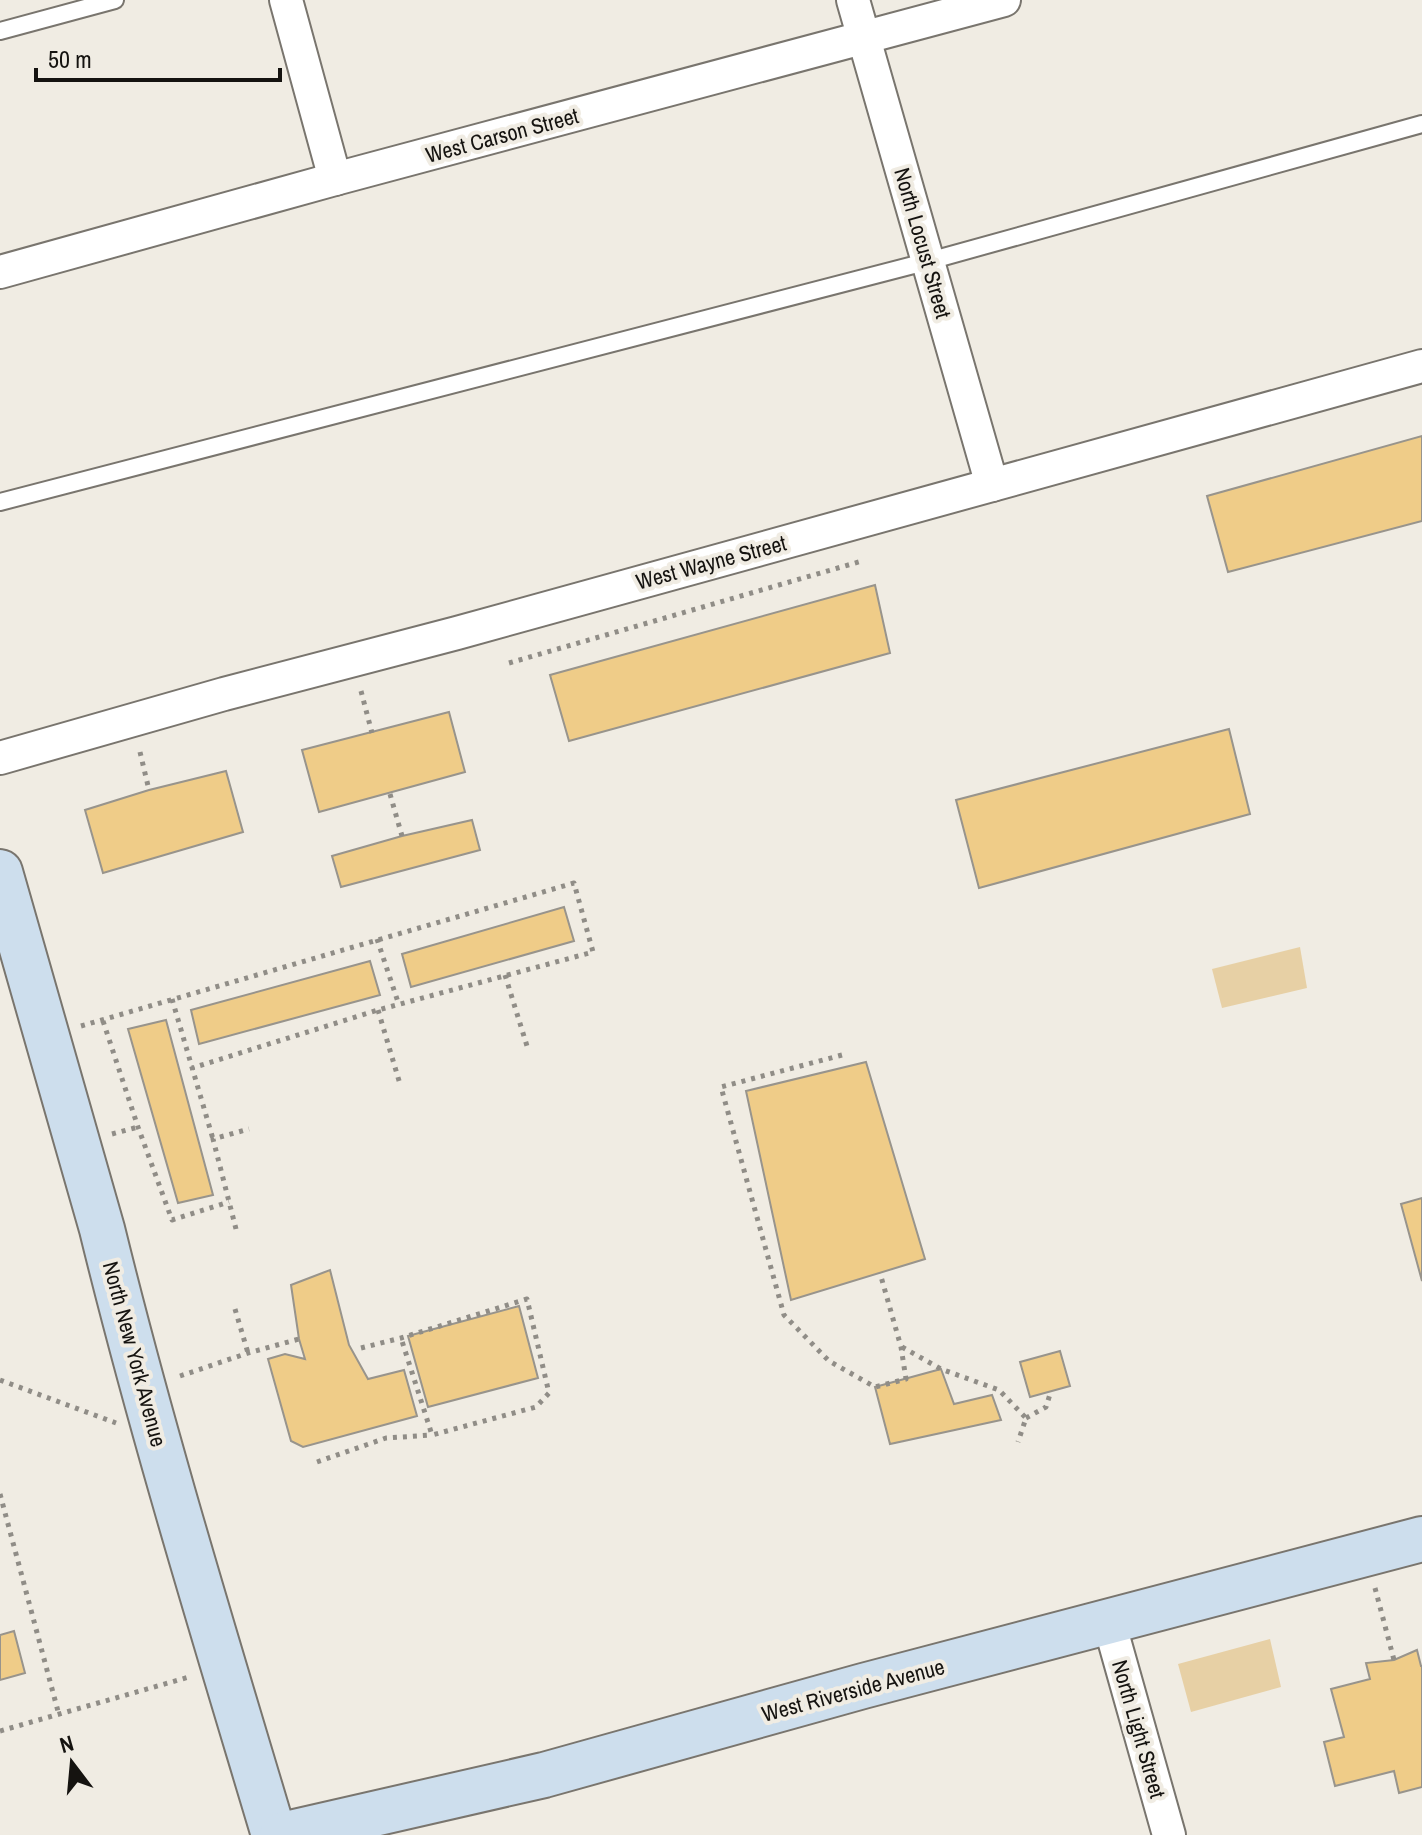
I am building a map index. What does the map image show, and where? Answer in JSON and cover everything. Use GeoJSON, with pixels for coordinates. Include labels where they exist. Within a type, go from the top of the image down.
{"type":"FeatureCollection","features":[{"type":"Feature","properties":{"kind":"street"},"geometry":{"type":"LineString","coordinates":[[286,0],[335,179]]}},
{"type":"Feature","properties":{"kind":"street","name":"North Locust Street"},"geometry":{"type":"LineString","coordinates":[[853,0],[992,485]]}},
{"type":"Feature","properties":{"kind":"street","name":"West Carson Street"},"geometry":{"type":"LineString","coordinates":[[0,272],[1004,0]]}},
{"type":"Feature","properties":{"kind":"street","name":"West Wayne Street"},"geometry":{"type":"LineString","coordinates":[[0,758],[1422,366]]}},
{"type":"Feature","properties":{"kind":"street","name":"North New York Avenue"},"geometry":{"type":"LineString","coordinates":[[0,872],[180,1517],[274,1835]]}},
{"type":"Feature","properties":{"kind":"street","name":"West Riverside Avenue"},"geometry":{"type":"LineString","coordinates":[[282,1835],[544,1775],[863,1686],[1422,1539]]}},
{"type":"Feature","properties":{"kind":"street","name":"North Light Street"},"geometry":{"type":"LineString","coordinates":[[1109,1622],[1169,1835]]}},
{"type":"Feature","properties":{"kind":"lane"},"geometry":{"type":"LineString","coordinates":[[0,31],[115,0]]}},
{"type":"Feature","properties":{"kind":"lane"},"geometry":{"type":"LineString","coordinates":[[0,502],[929,261],[1422,124]]}},
{"type":"Feature","properties":{"kind":"path"},"geometry":{"type":"LineString","coordinates":[[509,663],[862,561]]}},
{"type":"Feature","properties":{"kind":"path"},"geometry":{"type":"LineString","coordinates":[[353,661],[372,733]]}},
{"type":"Feature","properties":{"kind":"path"},"geometry":{"type":"LineString","coordinates":[[133,721],[149,790]]}},
{"type":"Feature","properties":{"kind":"path"},"geometry":{"type":"LineString","coordinates":[[390,794],[402,836]]}},
{"type":"Feature","properties":{"kind":"path"},"geometry":{"type":"LineString","coordinates":[[192,1068],[378,1010],[593,952],[574,883],[103,1021],[172,1220],[229,1202]]}},
{"type":"Feature","properties":{"kind":"path"},"geometry":{"type":"LineString","coordinates":[[377,939],[399,1005]]}},
{"type":"Feature","properties":{"kind":"path"},"geometry":{"type":"LineString","coordinates":[[505,975],[527,1046]]}},
{"type":"Feature","properties":{"kind":"path"},"geometry":{"type":"LineString","coordinates":[[172,999],[236,1229]]}},
{"type":"Feature","properties":{"kind":"path"},"geometry":{"type":"LineString","coordinates":[[378,1010],[400,1084]]}},
{"type":"Feature","properties":{"kind":"path"},"geometry":{"type":"LineString","coordinates":[[842,1055],[721,1087],[784,1315],[829,1361],[875,1387],[906,1379],[901,1347],[880,1273]]}},
{"type":"Feature","properties":{"kind":"path"},"geometry":{"type":"LineString","coordinates":[[213,1139],[249,1129]]}},
{"type":"Feature","properties":{"kind":"path"},"geometry":{"type":"LineString","coordinates":[[317,1462],[386,1438],[432,1435],[536,1407],[549,1393],[527,1299],[361,1348]]}},
{"type":"Feature","properties":{"kind":"path"},"geometry":{"type":"LineString","coordinates":[[235,1309],[248,1353]]}},
{"type":"Feature","properties":{"kind":"path"},"geometry":{"type":"LineString","coordinates":[[401,1338],[432,1435]]}},
{"type":"Feature","properties":{"kind":"path"},"geometry":{"type":"LineString","coordinates":[[171,1379],[299,1339]]}},
{"type":"Feature","properties":{"kind":"path"},"geometry":{"type":"LineString","coordinates":[[901,1347],[941,1369],[999,1390],[1026,1418]]}},
{"type":"Feature","properties":{"kind":"path"},"geometry":{"type":"LineString","coordinates":[[0,1380],[128,1428]]}},
{"type":"Feature","properties":{"kind":"path"},"geometry":{"type":"LineString","coordinates":[[1018,1442],[1026,1418],[1046,1407],[1051,1391]]}},
{"type":"Feature","properties":{"kind":"path"},"geometry":{"type":"LineString","coordinates":[[0,1494],[59,1715]]}},
{"type":"Feature","properties":{"kind":"path"},"geometry":{"type":"LineString","coordinates":[[1373,1583],[1394,1660]]}},
{"type":"Feature","properties":{"kind":"path"},"geometry":{"type":"LineString","coordinates":[[0,1731],[201,1673]]}},
{"type":"Feature","properties":{"kind":"shaded area"},"geometry":{"type":"Polygon","coordinates":[[[1300,947],[1307,988],[1222,1008],[1212,969],[1300,947]]]}},
{"type":"Feature","properties":{"kind":"shaded area"},"geometry":{"type":"Polygon","coordinates":[[[1270,1639],[1281,1687],[1191,1712],[1178,1664],[1270,1639]]]}},
{"type":"Feature","properties":{"kind":"building"},"geometry":{"type":"Polygon","coordinates":[[[1422,436],[1422,521],[1228,572],[1207,496],[1422,436]]]}},
{"type":"Feature","properties":{"kind":"building"},"geometry":{"type":"Polygon","coordinates":[[[875,585],[890,653],[569,741],[550,675],[875,585]]]}},
{"type":"Feature","properties":{"kind":"building"},"geometry":{"type":"Polygon","coordinates":[[[449,712],[465,772],[319,812],[302,750],[449,712]]]}},
{"type":"Feature","properties":{"kind":"building"},"geometry":{"type":"Polygon","coordinates":[[[1229,729],[1250,814],[979,888],[956,800],[1229,729]]]}},
{"type":"Feature","properties":{"kind":"building"},"geometry":{"type":"Polygon","coordinates":[[[226,771],[243,832],[103,873],[85,810],[226,771]]]}},
{"type":"Feature","properties":{"kind":"building"},"geometry":{"type":"Polygon","coordinates":[[[472,820],[480,850],[341,887],[332,856],[472,820]]]}},
{"type":"Feature","properties":{"kind":"building"},"geometry":{"type":"Polygon","coordinates":[[[564,907],[574,941],[411,987],[402,954],[564,907]]]}},
{"type":"Feature","properties":{"kind":"building"},"geometry":{"type":"Polygon","coordinates":[[[370,961],[380,995],[199,1044],[191,1010],[370,961]]]}},
{"type":"Feature","properties":{"kind":"building"},"geometry":{"type":"Polygon","coordinates":[[[166,1020],[213,1195],[178,1203],[128,1029],[166,1020]]]}},
{"type":"Feature","properties":{"kind":"building"},"geometry":{"type":"Polygon","coordinates":[[[866,1062],[925,1259],[791,1300],[746,1091],[866,1062]]]}},
{"type":"Feature","properties":{"kind":"building"},"geometry":{"type":"Polygon","coordinates":[[[1422,1198],[1422,1281],[1401,1204],[1422,1198]]]}},
{"type":"Feature","properties":{"kind":"building"},"geometry":{"type":"Polygon","coordinates":[[[330,1270],[349,1345],[368,1379],[404,1370],[417,1416],[303,1447],[291,1441],[268,1359],[285,1354],[305,1359],[291,1285],[330,1270]]]}},
{"type":"Feature","properties":{"kind":"building"},"geometry":{"type":"Polygon","coordinates":[[[519,1306],[538,1378],[428,1407],[408,1336],[519,1306]]]}},
{"type":"Feature","properties":{"kind":"building"},"geometry":{"type":"Polygon","coordinates":[[[1060,1351],[1070,1386],[1030,1397],[1020,1362],[1060,1351]]]}},
{"type":"Feature","properties":{"kind":"building"},"geometry":{"type":"Polygon","coordinates":[[[941,1369],[954,1404],[992,1395],[1001,1420],[890,1444],[875,1387],[941,1369]]]}},
{"type":"Feature","properties":{"kind":"building"},"geometry":{"type":"Polygon","coordinates":[[[14,1631],[25,1673],[0,1680],[0,1635],[14,1631]]]}},
{"type":"Feature","properties":{"kind":"building"},"geometry":{"type":"Polygon","coordinates":[[[1417,1650],[1422,1666],[1422,1787],[1399,1793],[1394,1771],[1335,1786],[1324,1742],[1344,1737],[1331,1689],[1370,1679],[1366,1663],[1394,1660],[1417,1650]]]}}]}
